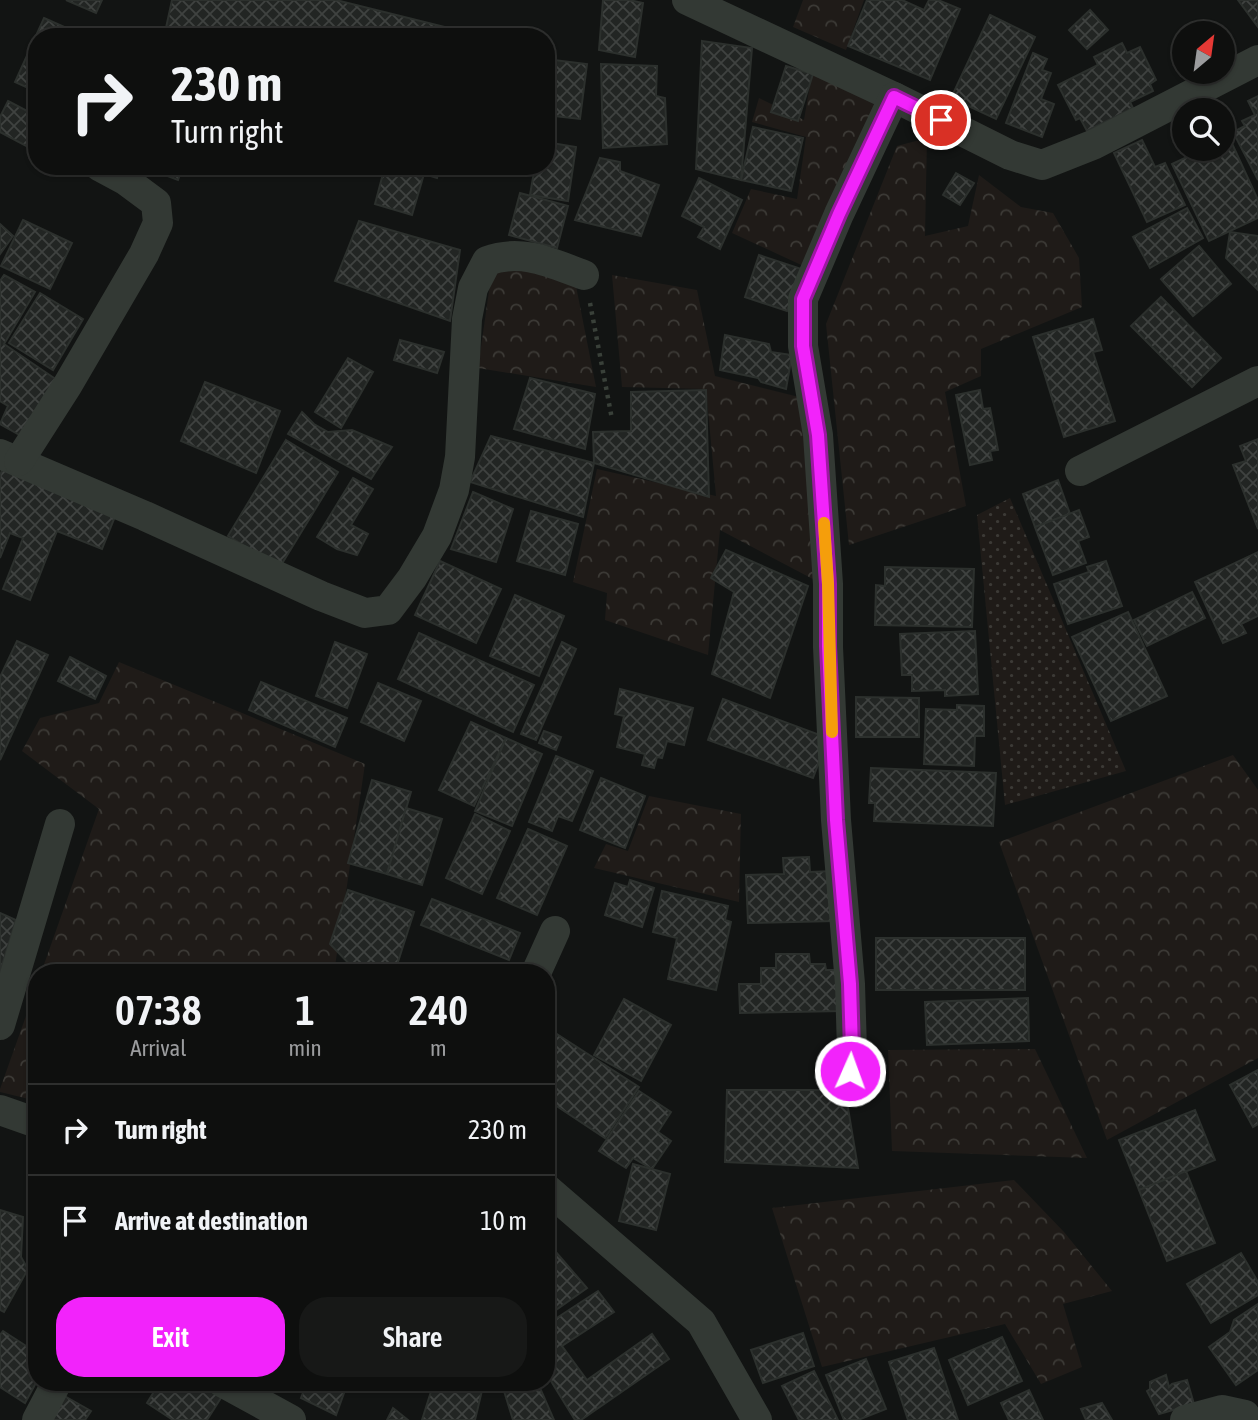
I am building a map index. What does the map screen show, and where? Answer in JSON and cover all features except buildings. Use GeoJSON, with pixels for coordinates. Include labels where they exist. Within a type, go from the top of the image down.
{"type":"FeatureCollection","features":[{"type":"Feature","properties":{"kind":"street"},"geometry":{"type":"LineString","coordinates":[[687,0],[894,97],[1010,155],[1042,165],[1095,144],[1258,60]]}},
{"type":"Feature","properties":{"kind":"street"},"geometry":{"type":"LineString","coordinates":[[850,1071],[850,984],[836,820],[828,646],[828,584],[818,435],[803,346],[803,299],[894,97]]}},
{"type":"Feature","properties":{"kind":"street"},"geometry":{"type":"LineString","coordinates":[[116,175],[156,204],[158,223],[112,311],[68,386],[9,457],[365,613],[388,610],[412,578],[437,537],[454,490],[460,457],[467,319],[473,288],[487,261],[505,254],[539,258],[584,275]]}},
{"type":"Feature","properties":{"kind":"street"},"geometry":{"type":"LineString","coordinates":[[1080,471],[1258,381]]}},
{"type":"Feature","properties":{"kind":"street"},"geometry":{"type":"LineString","coordinates":[[0,1025],[60,824]]}},
{"type":"Feature","properties":{"kind":"street"},"geometry":{"type":"LineString","coordinates":[[540,964],[555,931]]}},
{"type":"Feature","properties":{"kind":"street"},"geometry":{"type":"LineString","coordinates":[[0,1110],[28,1120]]}},
{"type":"Feature","properties":{"kind":"street"},"geometry":{"type":"LineString","coordinates":[[555,1196],[701,1322],[757,1420]]}},
{"type":"Feature","properties":{"kind":"street"},"geometry":{"type":"LineString","coordinates":[[37,1420],[52,1391]]}},
{"type":"Feature","properties":{"kind":"street"},"geometry":{"type":"LineString","coordinates":[[238,1391],[291,1420]]}},
{"type":"Feature","properties":{"kind":"street"},"geometry":{"type":"LineString","coordinates":[[1185,1420],[1222,1410],[1245,1415],[1248,1420]]}},
{"type":"Feature","properties":{"kind":"path"},"geometry":{"type":"LineString","coordinates":[[584,275],[612,419]]}},
{"type":"Feature","properties":{"kind":"green space"},"geometry":{"type":"Polygon","coordinates":[[[803,0],[864,0],[846,50],[793,27],[803,0]]]}},
{"type":"Feature","properties":{"kind":"green space"},"geometry":{"type":"Polygon","coordinates":[[[813,66],[884,99],[810,269],[732,233],[751,189],[797,199],[806,137],[752,122],[759,98],[804,120],[813,66]]]}},
{"type":"Feature","properties":{"kind":"green space"},"geometry":{"type":"Polygon","coordinates":[[[927,138],[925,236],[968,226],[979,175],[1021,207],[1053,213],[1079,258],[1082,307],[981,349],[981,376],[945,392],[966,506],[849,545],[826,324],[897,146],[927,138]]]}},
{"type":"Feature","properties":{"kind":"green space"},"geometry":{"type":"Polygon","coordinates":[[[524,265],[576,286],[596,387],[478,368],[492,270],[524,265]]]}},
{"type":"Feature","properties":{"kind":"green space"},"geometry":{"type":"Polygon","coordinates":[[[612,275],[697,290],[715,376],[811,400],[826,586],[720,530],[708,655],[605,620],[607,593],[573,582],[597,469],[716,496],[706,389],[622,387],[612,275]]]}},
{"type":"Feature","properties":{"kind":"green space"},"geometry":{"type":"Polygon","coordinates":[[[1010,498],[1126,771],[1005,805],[977,515],[1010,498]]]}},
{"type":"Feature","properties":{"kind":"green space"},"geometry":{"type":"Polygon","coordinates":[[[119,662],[365,764],[335,964],[44,964],[99,809],[22,751],[40,718],[99,703],[119,662]]]}},
{"type":"Feature","properties":{"kind":"green space"},"geometry":{"type":"Polygon","coordinates":[[[1233,755],[1258,790],[1258,1058],[1107,1140],[999,842],[1233,755]]]}},
{"type":"Feature","properties":{"kind":"green space"},"geometry":{"type":"Polygon","coordinates":[[[649,796],[741,814],[739,902],[594,868],[606,844],[628,851],[649,796]]]}},
{"type":"Feature","properties":{"kind":"green space"},"geometry":{"type":"Polygon","coordinates":[[[28,1010],[28,1099],[0,1092],[28,1010]]]}},
{"type":"Feature","properties":{"kind":"green space"},"geometry":{"type":"Polygon","coordinates":[[[1035,1049],[1087,1158],[892,1151],[888,1050],[1035,1049]]]}},
{"type":"Feature","properties":{"kind":"green space"},"geometry":{"type":"Polygon","coordinates":[[[1014,1180],[1064,1232],[1112,1291],[1063,1304],[1082,1367],[1041,1384],[1005,1324],[822,1367],[772,1208],[1014,1180]]]}},
{"type":"Feature","properties":{"kind":"slow traffic"},"geometry":{"type":"LineString","coordinates":[[824,523],[832,732]]}},
{"type":"Feature","properties":{"kind":"route"},"geometry":{"type":"LineString","coordinates":[[850,1071],[850,984],[836,820],[828,646],[828,584],[818,435],[803,346],[803,299],[894,97],[941,120]]}}]}
